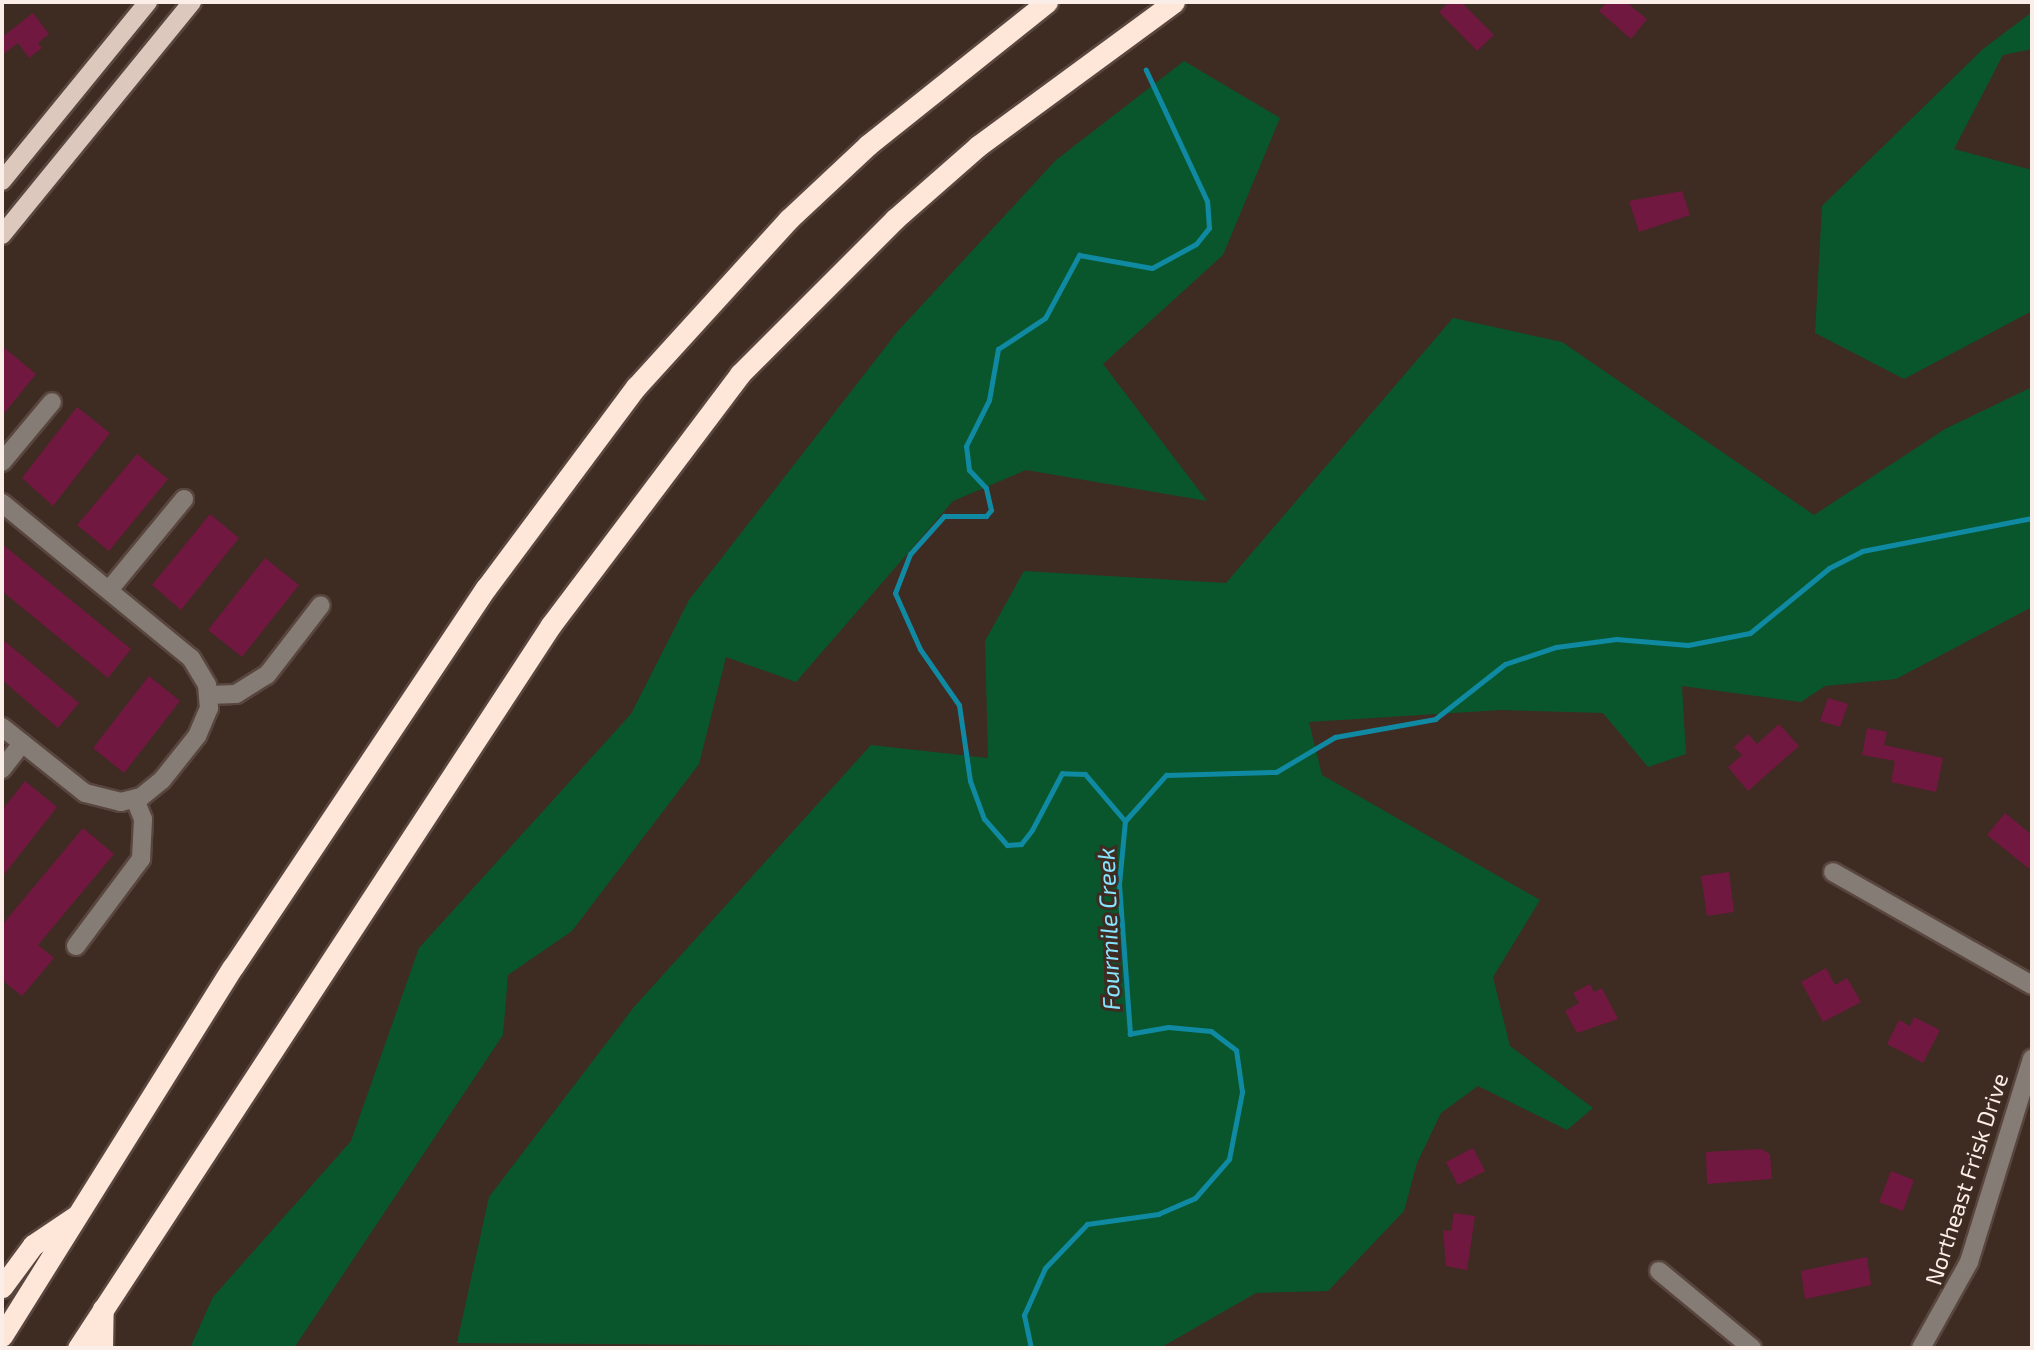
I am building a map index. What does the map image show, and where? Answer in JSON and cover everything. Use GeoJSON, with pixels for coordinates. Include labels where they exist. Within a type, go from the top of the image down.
{"type":"FeatureCollection","features":[{"type":"Feature","properties":{"kind":"highway"},"geometry":{"type":"LineString","coordinates":[[2,1336],[84,1211],[233,967],[479,598],[635,387],[789,219],[868,145],[1047,2]]}},
{"type":"Feature","properties":{"kind":"highway"},"geometry":{"type":"LineString","coordinates":[[78,1348],[551,625],[740,374],[886,228],[978,146],[1174,2]]}},
{"type":"Feature","properties":{"kind":"highway"},"geometry":{"type":"LineString","coordinates":[[2,1287],[33,1245],[84,1211]]}},
{"type":"Feature","properties":{"kind":"highway"},"geometry":{"type":"LineString","coordinates":[[102,1348],[103,1309]]}},
{"type":"Feature","properties":{"kind":"main road"},"geometry":{"type":"LineString","coordinates":[[2,181],[148,2]]}},
{"type":"Feature","properties":{"kind":"main road"},"geometry":{"type":"LineString","coordinates":[[2,234],[192,2]]}},
{"type":"Feature","properties":{"kind":"street"},"geometry":{"type":"LineString","coordinates":[[2,462],[52,402]]}},
{"type":"Feature","properties":{"kind":"street"},"geometry":{"type":"LineString","coordinates":[[109,590],[184,499]]}},
{"type":"Feature","properties":{"kind":"street"},"geometry":{"type":"LineString","coordinates":[[2,503],[191,658],[208,695],[209,708],[186,752],[135,799],[85,793],[2,727]]}},
{"type":"Feature","properties":{"kind":"street"},"geometry":{"type":"LineString","coordinates":[[208,695],[236,694],[267,674],[321,606]]}},
{"type":"Feature","properties":{"kind":"street"},"geometry":{"type":"LineString","coordinates":[[2,769],[22,743]]}},
{"type":"Feature","properties":{"kind":"street"},"geometry":{"type":"LineString","coordinates":[[76,946],[141,859],[142,819],[135,799]]}},
{"type":"Feature","properties":{"kind":"street"},"geometry":{"type":"LineString","coordinates":[[1833,872],[2032,985]]}},
{"type":"Feature","properties":{"kind":"street","name":"Northeast Frisk Drive"},"geometry":{"type":"LineString","coordinates":[[1921,1348],[1969,1262],[2032,1059]]}},
{"type":"Feature","properties":{"kind":"street"},"geometry":{"type":"LineString","coordinates":[[1659,1271],[1752,1348]]}},
{"type":"Feature","properties":{"kind":"green space"},"geometry":{"type":"Polygon","coordinates":[[[2032,12],[2032,49],[2003,55],[1954,149],[2032,170],[2032,311],[1904,379],[1815,333],[1822,206],[1983,49],[2032,12]]]}},
{"type":"Feature","properties":{"kind":"green space"},"geometry":{"type":"Polygon","coordinates":[[[1184,61],[1280,118],[1223,255],[1103,364],[1207,501],[1026,470],[953,501],[796,682],[726,657],[699,764],[572,931],[508,975],[503,1035],[294,1348],[190,1348],[213,1297],[351,1141],[419,948],[631,714],[689,600],[898,331],[1056,160],[1184,61]]]}},
{"type":"Feature","properties":{"kind":"green space"},"geometry":{"type":"Polygon","coordinates":[[[1453,318],[1562,342],[1814,515],[1945,429],[2032,387],[2032,607],[1896,679],[1825,686],[1801,702],[1682,686],[1686,754],[1648,767],[1603,713],[1501,710],[1309,722],[1322,775],[1540,900],[1493,977],[1510,1046],[1593,1108],[1567,1130],[1478,1086],[1441,1113],[1417,1163],[1404,1211],[1328,1291],[1256,1293],[1160,1348],[457,1343],[489,1197],[634,1007],[871,745],[988,758],[985,641],[1024,571],[1226,583],[1453,318]]]}},
{"type":"Feature","properties":{"kind":"building"},"geometry":{"type":"Polygon","coordinates":[[[1449,2],[1461,2],[1494,35],[1477,51],[1439,12],[1449,2]]]}},
{"type":"Feature","properties":{"kind":"building"},"geometry":{"type":"Polygon","coordinates":[[[1607,2],[1626,2],[1647,19],[1631,39],[1599,11],[1607,2]]]}},
{"type":"Feature","properties":{"kind":"building"},"geometry":{"type":"Polygon","coordinates":[[[33,13],[49,34],[38,43],[42,48],[29,58],[18,43],[2,55],[2,37],[33,13]]]}},
{"type":"Feature","properties":{"kind":"building"},"geometry":{"type":"Polygon","coordinates":[[[1682,191],[1690,215],[1639,232],[1629,201],[1682,191]]]}},
{"type":"Feature","properties":{"kind":"building"},"geometry":{"type":"Polygon","coordinates":[[[2,346],[36,374],[2,416],[2,346]]]}},
{"type":"Feature","properties":{"kind":"building"},"geometry":{"type":"Polygon","coordinates":[[[77,407],[110,433],[53,506],[22,478],[77,407]]]}},
{"type":"Feature","properties":{"kind":"building"},"geometry":{"type":"Polygon","coordinates":[[[137,454],[168,479],[109,551],[77,525],[137,454]]]}},
{"type":"Feature","properties":{"kind":"building"},"geometry":{"type":"Polygon","coordinates":[[[210,514],[239,538],[181,610],[152,585],[210,514]]]}},
{"type":"Feature","properties":{"kind":"building"},"geometry":{"type":"Polygon","coordinates":[[[2,544],[131,649],[108,678],[2,591],[2,544]]]}},
{"type":"Feature","properties":{"kind":"building"},"geometry":{"type":"Polygon","coordinates":[[[265,558],[299,585],[242,657],[208,630],[265,558]]]}},
{"type":"Feature","properties":{"kind":"building"},"geometry":{"type":"Polygon","coordinates":[[[2,639],[79,703],[58,728],[2,680],[2,639]]]}},
{"type":"Feature","properties":{"kind":"building"},"geometry":{"type":"Polygon","coordinates":[[[149,676],[180,701],[124,773],[93,748],[149,676]]]}},
{"type":"Feature","properties":{"kind":"building"},"geometry":{"type":"Polygon","coordinates":[[[1828,698],[1848,704],[1840,727],[1820,721],[1828,698]]]}},
{"type":"Feature","properties":{"kind":"building"},"geometry":{"type":"Polygon","coordinates":[[[1779,724],[1799,746],[1748,791],[1728,767],[1742,755],[1734,747],[1748,734],[1757,744],[1779,724]]]}},
{"type":"Feature","properties":{"kind":"building"},"geometry":{"type":"Polygon","coordinates":[[[1867,728],[1887,732],[1884,745],[1943,758],[1936,792],[1891,782],[1895,761],[1862,755],[1867,728]]]}},
{"type":"Feature","properties":{"kind":"building"},"geometry":{"type":"Polygon","coordinates":[[[25,781],[57,807],[2,877],[2,810],[25,781]]]}},
{"type":"Feature","properties":{"kind":"building"},"geometry":{"type":"Polygon","coordinates":[[[2005,813],[2032,835],[2032,871],[1987,835],[2005,813]]]}},
{"type":"Feature","properties":{"kind":"building"},"geometry":{"type":"Polygon","coordinates":[[[83,828],[114,854],[38,945],[54,958],[22,996],[2,980],[2,925],[83,828]]]}},
{"type":"Feature","properties":{"kind":"building"},"geometry":{"type":"Polygon","coordinates":[[[1729,872],[1734,912],[1707,916],[1701,876],[1729,872]]]}},
{"type":"Feature","properties":{"kind":"building"},"geometry":{"type":"Polygon","coordinates":[[[1826,968],[1835,985],[1847,978],[1861,1002],[1823,1022],[1801,982],[1826,968]]]}},
{"type":"Feature","properties":{"kind":"building"},"geometry":{"type":"Polygon","coordinates":[[[1590,984],[1594,992],[1602,988],[1618,1019],[1577,1033],[1565,1011],[1579,1003],[1573,993],[1590,984]]]}},
{"type":"Feature","properties":{"kind":"building"},"geometry":{"type":"Polygon","coordinates":[[[1914,1017],[1940,1030],[1923,1063],[1887,1044],[1899,1020],[1910,1026],[1914,1017]]]}},
{"type":"Feature","properties":{"kind":"building"},"geometry":{"type":"Polygon","coordinates":[[[1473,1148],[1485,1171],[1458,1185],[1446,1162],[1473,1148]]]}},
{"type":"Feature","properties":{"kind":"building"},"geometry":{"type":"Polygon","coordinates":[[[1761,1149],[1770,1154],[1772,1179],[1707,1184],[1706,1152],[1761,1149]]]}},
{"type":"Feature","properties":{"kind":"building"},"geometry":{"type":"Polygon","coordinates":[[[1891,1171],[1914,1180],[1903,1211],[1879,1202],[1891,1171]]]}},
{"type":"Feature","properties":{"kind":"building"},"geometry":{"type":"Polygon","coordinates":[[[1454,1213],[1475,1216],[1467,1270],[1446,1266],[1443,1230],[1451,1231],[1454,1213]]]}},
{"type":"Feature","properties":{"kind":"building"},"geometry":{"type":"Polygon","coordinates":[[[1867,1257],[1871,1285],[1805,1299],[1801,1271],[1867,1257]]]}},
{"type":"Feature","properties":{"kind":"waterway"},"geometry":{"type":"LineString","coordinates":[[1125,821],[1085,774],[1062,773],[1032,830],[1021,844],[1007,845],[984,819],[970,781],[959,705],[920,649],[895,593],[910,554],[944,516],[986,516],[991,510],[986,488],[969,470],[966,446],[989,400],[998,349],[1045,318],[1079,255],[1152,268],[1196,244],[1209,228],[1207,201],[1146,70]]}},
{"type":"Feature","properties":{"kind":"waterway","name":"Fourmile Creek"},"geometry":{"type":"LineString","coordinates":[[1125,821],[1166,775],[1276,772],[1335,737],[1435,719],[1505,664],[1556,647],[1616,639],[1688,645],[1750,633],[1829,568],[1862,551],[2032,518]]}},
{"type":"Feature","properties":{"kind":"waterway","name":"Fourmile Creek"},"geometry":{"type":"LineString","coordinates":[[1031,1348],[1024,1315],[1045,1268],[1087,1224],[1158,1214],[1195,1198],[1229,1159],[1242,1092],[1236,1050],[1211,1031],[1168,1027],[1130,1034],[1119,884],[1125,821]]}}]}
